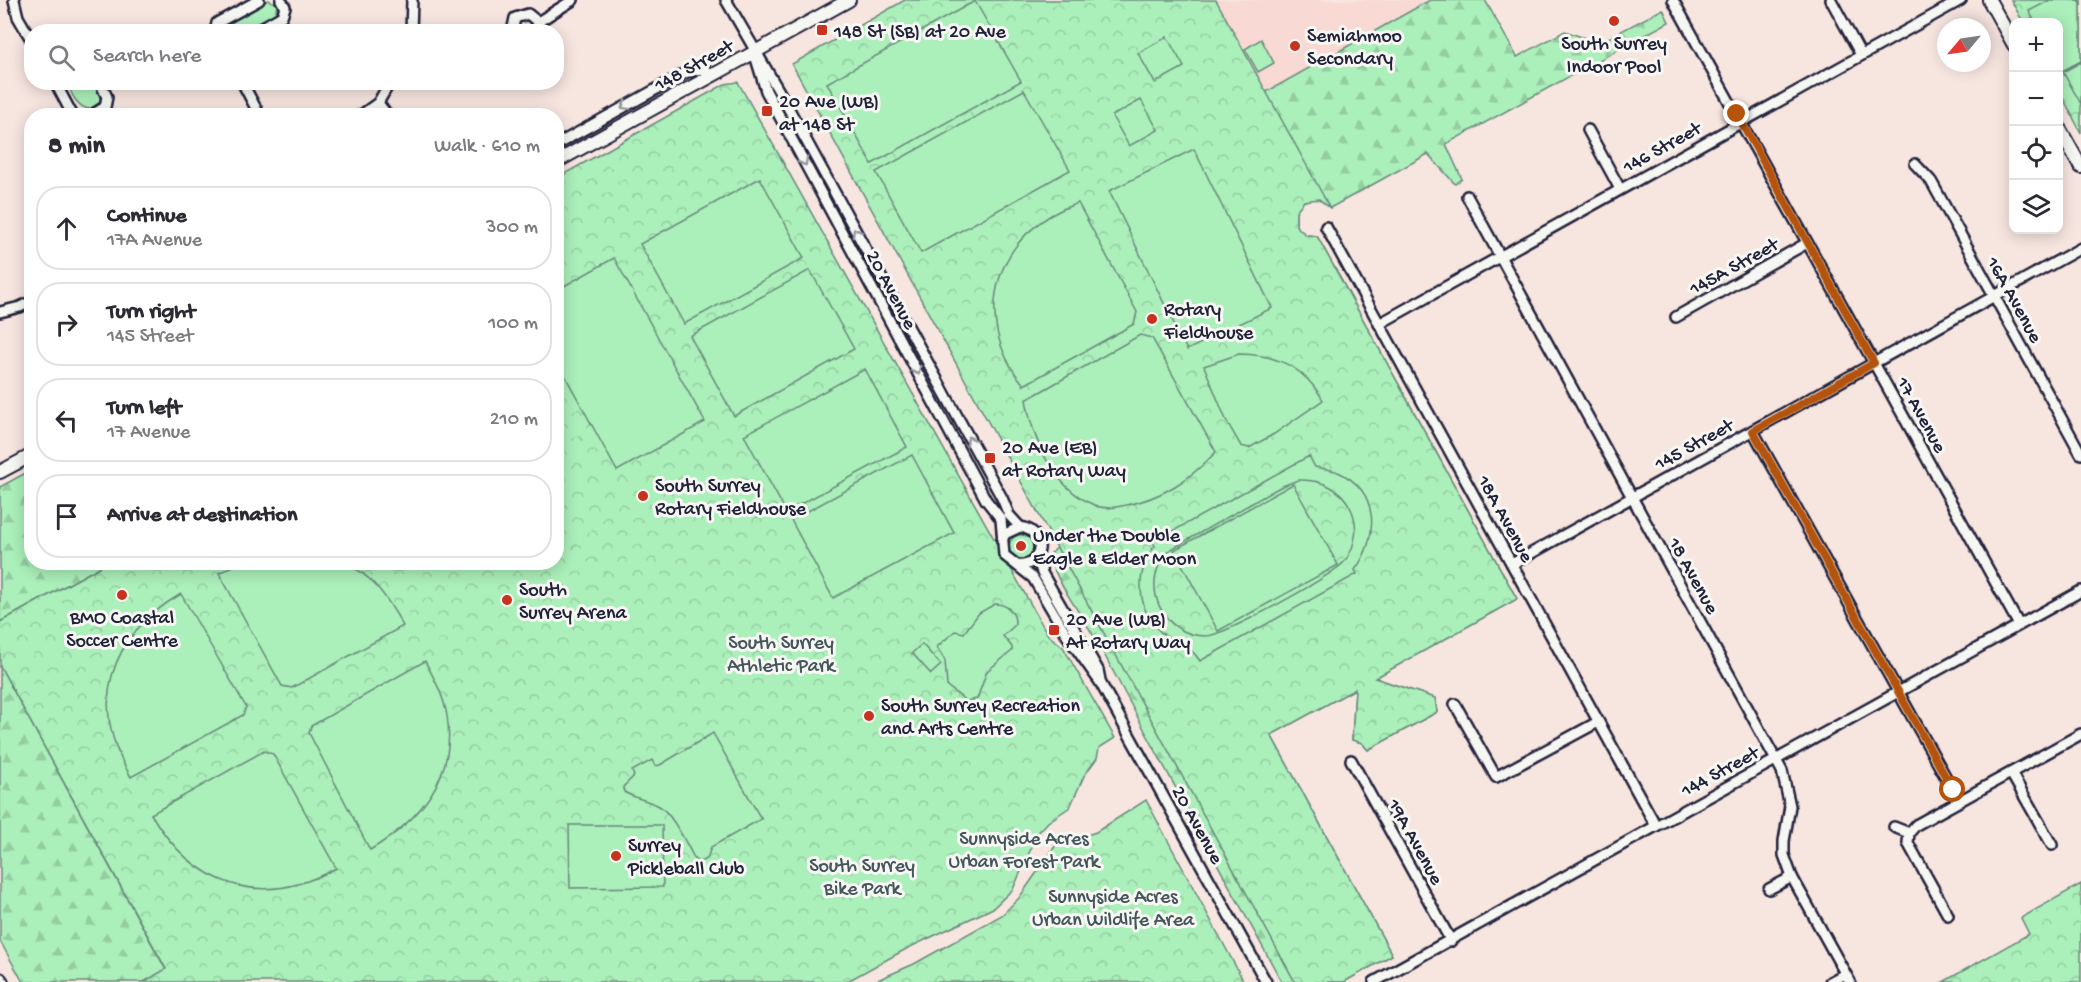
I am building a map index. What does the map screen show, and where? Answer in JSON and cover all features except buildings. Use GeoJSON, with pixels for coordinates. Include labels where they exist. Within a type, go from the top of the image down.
{"type":"FeatureCollection","features":[{"type":"Feature","properties":{"kind":"main road","name":"148 Street"},"geometry":{"type":"LineString","coordinates":[[564,158],[849,0]]}},
{"type":"Feature","properties":{"kind":"main road"},"geometry":{"type":"LineString","coordinates":[[1989,0],[2009,38]]}},
{"type":"Feature","properties":{"kind":"main road"},"geometry":{"type":"LineString","coordinates":[[2063,132],[2076,147],[2081,167]]}},
{"type":"Feature","properties":{"kind":"main road"},"geometry":{"type":"LineString","coordinates":[[0,472],[24,458]]}},
{"type":"Feature","properties":{"kind":"street"},"geometry":{"type":"LineString","coordinates":[[14,0],[18,17],[24,27]]}},
{"type":"Feature","properties":{"kind":"street"},"geometry":{"type":"LineString","coordinates":[[217,24],[259,0]]}},
{"type":"Feature","properties":{"kind":"street"},"geometry":{"type":"LineString","coordinates":[[268,24],[282,16],[285,7],[281,0]]}},
{"type":"Feature","properties":{"kind":"street"},"geometry":{"type":"LineString","coordinates":[[411,0],[411,24]]}},
{"type":"Feature","properties":{"kind":"street"},"geometry":{"type":"LineString","coordinates":[[543,24],[573,0]]}},
{"type":"Feature","properties":{"kind":"street","name":"20 Avenue"},"geometry":{"type":"LineString","coordinates":[[726,0],[789,109],[1002,498],[1009,515],[1020,527]]}},
{"type":"Feature","properties":{"kind":"street","name":"17 Avenue"},"geometry":{"type":"LineString","coordinates":[[1673,0],[2019,625]]}},
{"type":"Feature","properties":{"kind":"street"},"geometry":{"type":"LineString","coordinates":[[1831,0],[1861,55]]}},
{"type":"Feature","properties":{"kind":"street","name":"146 Street"},"geometry":{"type":"LineString","coordinates":[[1379,324],[1961,0]]}},
{"type":"Feature","properties":{"kind":"street"},"geometry":{"type":"LineString","coordinates":[[513,24],[519,16],[528,14],[536,24]]}},
{"type":"Feature","properties":{"kind":"street","name":"20 Avenue"},"geometry":{"type":"LineString","coordinates":[[754,52],[766,92],[986,500],[1001,519],[1002,540]]}},
{"type":"Feature","properties":{"kind":"street"},"geometry":{"type":"LineString","coordinates":[[564,141],[687,72],[702,69],[715,74]]}},
{"type":"Feature","properties":{"kind":"street"},"geometry":{"type":"LineString","coordinates":[[59,90],[69,108]]}},
{"type":"Feature","properties":{"kind":"street"},"geometry":{"type":"LineString","coordinates":[[103,108],[108,96],[105,90]]}},
{"type":"Feature","properties":{"kind":"street"},"geometry":{"type":"LineString","coordinates":[[246,90],[256,108]]}},
{"type":"Feature","properties":{"kind":"street"},"geometry":{"type":"LineString","coordinates":[[371,108],[378,103],[385,90]]}},
{"type":"Feature","properties":{"kind":"street"},"geometry":{"type":"LineString","coordinates":[[378,103],[382,108]]}},
{"type":"Feature","properties":{"kind":"street"},"geometry":{"type":"LineString","coordinates":[[1588,130],[1620,189]]}},
{"type":"Feature","properties":{"kind":"street","name":"16A Avenue"},"geometry":{"type":"LineString","coordinates":[[1914,164],[1931,181],[2081,454]]}},
{"type":"Feature","properties":{"kind":"street","name":"18 Avenue"},"geometry":{"type":"LineString","coordinates":[[1467,196],[1776,759],[1788,787],[1790,806],[1784,855],[1792,877],[1847,978]]}},
{"type":"Feature","properties":{"kind":"street","name":"18A Avenue"},"geometry":{"type":"LineString","coordinates":[[1326,227],[1656,826]]}},
{"type":"Feature","properties":{"kind":"street","name":"145A Street"},"geometry":{"type":"LineString","coordinates":[[1676,317],[1808,243]]}},
{"type":"Feature","properties":{"kind":"street","name":"145 Street"},"geometry":{"type":"LineString","coordinates":[[1512,564],[2081,248]]}},
{"type":"Feature","properties":{"kind":"street"},"geometry":{"type":"LineString","coordinates":[[0,312],[24,306]]}},
{"type":"Feature","properties":{"kind":"street"},"geometry":{"type":"LineString","coordinates":[[1753,431],[1959,801]]}},
{"type":"Feature","properties":{"kind":"street"},"geometry":{"type":"LineString","coordinates":[[1020,527],[1033,531],[1038,537],[1038,555],[1029,564],[1015,565],[1004,555],[1002,540],[1005,534],[1020,527]]}},
{"type":"Feature","properties":{"kind":"street","name":"20 Avenue"},"geometry":{"type":"LineString","coordinates":[[1038,555],[1042,573],[1098,670],[1100,682]]}},
{"type":"Feature","properties":{"kind":"street","name":"20 Avenue"},"geometry":{"type":"LineString","coordinates":[[1015,565],[1034,578],[1068,637],[1100,682],[1266,982]]}},
{"type":"Feature","properties":{"kind":"street","name":"144 Street"},"geometry":{"type":"LineString","coordinates":[[1374,982],[2081,591]]}},
{"type":"Feature","properties":{"kind":"street"},"geometry":{"type":"LineString","coordinates":[[1455,704],[1496,777],[1598,722]]}},
{"type":"Feature","properties":{"kind":"street"},"geometry":{"type":"LineString","coordinates":[[1948,915],[1908,843],[1909,833],[1916,825],[2081,734]]}},
{"type":"Feature","properties":{"kind":"street","name":"19A Avenue"},"geometry":{"type":"LineString","coordinates":[[1351,760],[1451,941]]}},
{"type":"Feature","properties":{"kind":"street"},"geometry":{"type":"LineString","coordinates":[[2011,773],[2052,845]]}},
{"type":"Feature","properties":{"kind":"street"},"geometry":{"type":"LineString","coordinates":[[1894,827],[1909,833]]}},
{"type":"Feature","properties":{"kind":"street"},"geometry":{"type":"LineString","coordinates":[[1769,889],[1792,877]]}},
{"type":"Feature","properties":{"kind":"street"},"geometry":{"type":"LineString","coordinates":[[1830,982],[1847,978]]}},
{"type":"Feature","properties":{"kind":"shaded area","name":"Semiahmoo Secondary"},"geometry":{"type":"Polygon","coordinates":[[[1216,0],[1431,0],[1267,92],[1216,0]]]}},
{"type":"Feature","properties":{"kind":"green space"},"geometry":{"type":"Polygon","coordinates":[[[268,0],[277,4],[275,15],[258,24],[226,24],[268,0]]]}},
{"type":"Feature","properties":{"kind":"green space"},"geometry":{"type":"Polygon","coordinates":[[[905,0],[1216,0],[1330,208],[1319,199],[1304,201],[1296,211],[1296,226],[1306,235],[1317,236],[1517,599],[1375,678],[1435,698],[1437,712],[1368,750],[1362,743],[1352,740],[1355,689],[1271,735],[1392,955],[1344,982],[1295,982],[792,64],[905,0]]]}},
{"type":"Feature","properties":{"kind":"green space"},"geometry":{"type":"Polygon","coordinates":[[[1430,0],[1485,0],[1517,57],[1565,31],[1599,43],[1663,9],[1669,22],[1446,144],[1462,179],[1455,184],[1428,154],[1330,208],[1317,199],[1312,199],[1303,202],[1296,211],[1296,226],[1306,235],[1317,236],[1517,599],[1375,678],[1435,698],[1437,712],[1368,750],[1362,743],[1352,740],[1355,689],[1271,735],[1392,955],[1344,982],[1282,982],[1097,642],[1059,580],[1049,555],[1066,540],[1349,430],[1252,100],[1430,0]]]}},
{"type":"Feature","properties":{"kind":"green space"},"geometry":{"type":"Polygon","coordinates":[[[2011,0],[2081,0],[2081,133],[2063,98],[2063,18],[2021,18],[2011,0]]]}},
{"type":"Feature","properties":{"kind":"green space"},"geometry":{"type":"Polygon","coordinates":[[[2050,0],[2079,0],[2081,3],[2081,61],[2063,70],[2063,18],[2033,18],[2029,11],[2050,0]]]}},
{"type":"Feature","properties":{"kind":"green space"},"geometry":{"type":"Polygon","coordinates":[[[975,1],[1021,81],[872,164],[827,83],[975,1]]]}},
{"type":"Feature","properties":{"kind":"green space"},"geometry":{"type":"Polygon","coordinates":[[[1167,37],[1184,67],[1155,83],[1138,53],[1167,37]]]}},
{"type":"Feature","properties":{"kind":"green space"},"geometry":{"type":"Polygon","coordinates":[[[1261,39],[1274,63],[1258,72],[1245,49],[1261,39]]]}},
{"type":"Feature","properties":{"kind":"green space"},"geometry":{"type":"Polygon","coordinates":[[[2081,62],[2081,104],[2063,72],[2081,62]]]}},
{"type":"Feature","properties":{"kind":"green space","name":"South Surrey Athletic Park"},"geometry":{"type":"Polygon","coordinates":[[[738,82],[1048,635],[1063,647],[1115,738],[1099,748],[1097,758],[1084,776],[1070,807],[1048,822],[1038,833],[1013,889],[993,908],[908,948],[846,982],[144,982],[166,969],[0,666],[0,622],[94,570],[564,570],[564,174],[725,84],[738,82]]]}},
{"type":"Feature","properties":{"kind":"green space"},"geometry":{"type":"Polygon","coordinates":[[[71,90],[98,90],[100,102],[91,108],[86,108],[78,103],[71,90]]]}},
{"type":"Feature","properties":{"kind":"green space"},"geometry":{"type":"Polygon","coordinates":[[[1024,90],[1070,170],[921,253],[876,172],[1024,90]]]}},
{"type":"Feature","properties":{"kind":"green space"},"geometry":{"type":"Polygon","coordinates":[[[1141,100],[1158,130],[1129,146],[1112,116],[1141,100]]]}},
{"type":"Feature","properties":{"kind":"green space"},"geometry":{"type":"Polygon","coordinates":[[[1194,149],[1272,308],[1187,350],[1109,191],[1194,149]]]}},
{"type":"Feature","properties":{"kind":"green space"},"geometry":{"type":"Polygon","coordinates":[[[760,178],[804,258],[684,324],[640,244],[760,178]]]}},
{"type":"Feature","properties":{"kind":"green space"},"geometry":{"type":"Polygon","coordinates":[[[1078,203],[1137,312],[1134,324],[1024,385],[1007,359],[997,332],[995,305],[999,279],[1010,255],[1027,233],[1050,216],[1078,203]]]}},
{"type":"Feature","properties":{"kind":"green space"},"geometry":{"type":"Polygon","coordinates":[[[614,258],[705,422],[617,471],[564,374],[564,286],[614,258]]]}},
{"type":"Feature","properties":{"kind":"green space"},"geometry":{"type":"Polygon","coordinates":[[[810,270],[854,349],[734,416],[690,336],[810,270]]]}},
{"type":"Feature","properties":{"kind":"green space"},"geometry":{"type":"Polygon","coordinates":[[[1140,335],[1152,338],[1216,452],[1186,479],[1152,498],[1110,508],[1098,507],[1080,497],[1056,475],[1034,431],[1026,400],[1140,335]]]}},
{"type":"Feature","properties":{"kind":"green space"},"geometry":{"type":"Polygon","coordinates":[[[1239,354],[1265,357],[1288,365],[1307,379],[1323,400],[1274,434],[1249,448],[1241,446],[1226,420],[1204,366],[1239,354]]]}},
{"type":"Feature","properties":{"kind":"green space"},"geometry":{"type":"Polygon","coordinates":[[[865,369],[907,447],[786,512],[744,435],[865,369]]]}},
{"type":"Feature","properties":{"kind":"green space"},"geometry":{"type":"Polygon","coordinates":[[[912,455],[954,533],[833,598],[791,520],[912,455]]]}},
{"type":"Feature","properties":{"kind":"green space"},"geometry":{"type":"Polygon","coordinates":[[[1309,456],[1315,467],[1335,471],[1352,480],[1362,491],[1371,516],[1368,543],[1355,570],[1357,574],[1200,661],[1192,651],[1172,641],[1157,628],[1149,618],[1144,606],[1141,582],[1143,569],[1155,546],[1153,542],[1309,456]],[[1298,480],[1280,487],[1168,551],[1159,564],[1155,578],[1155,592],[1159,606],[1167,618],[1190,634],[1206,636],[1217,633],[1255,616],[1300,591],[1345,561],[1352,549],[1356,529],[1351,509],[1336,490],[1322,483],[1298,480]]]}},
{"type":"Feature","properties":{"kind":"green space"},"geometry":{"type":"Polygon","coordinates":[[[24,474],[24,570],[94,570],[0,622],[0,487],[24,474]]]}},
{"type":"Feature","properties":{"kind":"green space"},"geometry":{"type":"Polygon","coordinates":[[[1293,484],[1338,565],[1218,631],[1174,550],[1293,484]]]}},
{"type":"Feature","properties":{"kind":"green space"},"geometry":{"type":"Polygon","coordinates":[[[1021,535],[1029,539],[1033,547],[1029,555],[1021,559],[1013,555],[1009,547],[1013,539],[1021,535]]]}},
{"type":"Feature","properties":{"kind":"green space"},"geometry":{"type":"Polygon","coordinates":[[[225,570],[358,570],[378,588],[403,626],[292,688],[282,686],[219,573],[225,570]]]}},
{"type":"Feature","properties":{"kind":"green space"},"geometry":{"type":"Polygon","coordinates":[[[181,594],[246,707],[243,715],[131,777],[118,750],[110,724],[108,699],[112,674],[122,651],[137,630],[156,611],[181,594]]]}},
{"type":"Feature","properties":{"kind":"green space"},"geometry":{"type":"Polygon","coordinates":[[[995,604],[1007,607],[1014,616],[1015,625],[1003,636],[1012,647],[1012,651],[987,671],[977,699],[966,701],[947,686],[945,661],[937,647],[955,631],[964,633],[979,613],[995,604]]]}},
{"type":"Feature","properties":{"kind":"green space"},"geometry":{"type":"Polygon","coordinates":[[[922,644],[941,665],[931,674],[912,653],[922,644]]]}},
{"type":"Feature","properties":{"kind":"green space"},"geometry":{"type":"Polygon","coordinates":[[[425,661],[446,709],[449,738],[446,759],[440,778],[419,811],[388,838],[370,850],[309,733],[311,726],[425,661]]]}},
{"type":"Feature","properties":{"kind":"green space"},"geometry":{"type":"Polygon","coordinates":[[[0,666],[166,970],[144,982],[23,982],[0,941],[0,666]]]}},
{"type":"Feature","properties":{"kind":"green space"},"geometry":{"type":"Polygon","coordinates":[[[713,733],[761,819],[711,847],[707,859],[699,862],[695,860],[679,830],[664,810],[624,792],[623,787],[634,776],[632,771],[652,760],[655,766],[660,765],[713,733]]]}},
{"type":"Feature","properties":{"kind":"green space"},"geometry":{"type":"Polygon","coordinates":[[[264,751],[273,754],[336,868],[308,881],[282,887],[256,888],[232,884],[209,874],[188,859],[168,839],[151,814],[264,751]]]}},
{"type":"Feature","properties":{"kind":"green space","name":"Sunnyside Acres Urban Wildlife Area"},"geometry":{"type":"Polygon","coordinates":[[[1146,800],[1244,982],[873,982],[914,964],[1002,915],[1019,898],[1056,845],[1096,832],[1146,800]]]}},
{"type":"Feature","properties":{"kind":"green space","name":"Surrey Pickleball Club"},"geometry":{"type":"Polygon","coordinates":[[[569,825],[662,825],[663,887],[570,888],[569,825]]]}},
{"type":"Feature","properties":{"kind":"green space"},"geometry":{"type":"Polygon","coordinates":[[[2081,884],[2081,982],[1943,982],[2029,934],[2021,918],[2081,884]]]}},
{"type":"Feature","properties":{"kind":"place","name":"South Surrey Indoor Pool"},"geometry":{"type":"Point","coordinates":[1614,21]}},
{"type":"Feature","properties":{"kind":"place","name":"148 St (SB) at 20 Ave"},"geometry":{"type":"Point","coordinates":[822,30]}},
{"type":"Feature","properties":{"kind":"place","name":"Semiahmoo Secondary"},"geometry":{"type":"Point","coordinates":[1295,46]}},
{"type":"Feature","properties":{"kind":"place","name":"20 Ave (WB) at 148 St"},"geometry":{"type":"Point","coordinates":[767,111]}},
{"type":"Feature","properties":{"kind":"place","name":"Rotary Fieldhouse"},"geometry":{"type":"Point","coordinates":[1152,319]}},
{"type":"Feature","properties":{"kind":"place","name":"20 Ave (EB) at Rotary Way"},"geometry":{"type":"Point","coordinates":[990,458]}},
{"type":"Feature","properties":{"kind":"place","name":"South Surrey Rotary Fieldhouse"},"geometry":{"type":"Point","coordinates":[643,496]}},
{"type":"Feature","properties":{"kind":"place","name":"Under the Double Eagle & Elder Moon"},"geometry":{"type":"Point","coordinates":[1021,546]}},
{"type":"Feature","properties":{"kind":"place","name":"BMO Coastal Soccer Centre"},"geometry":{"type":"Point","coordinates":[122,595]}},
{"type":"Feature","properties":{"kind":"place","name":"South Surrey Arena"},"geometry":{"type":"Point","coordinates":[507,600]}},
{"type":"Feature","properties":{"kind":"place","name":"20 Ave (WB) At Rotary Way"},"geometry":{"type":"Point","coordinates":[1054,630]}},
{"type":"Feature","properties":{"kind":"place","name":"South Surrey Recreation and Arts Centre"},"geometry":{"type":"Point","coordinates":[869,716]}},
{"type":"Feature","properties":{"kind":"place","name":"Surrey Pickleball Club"},"geometry":{"type":"Point","coordinates":[616,856]}},
{"type":"Feature","properties":{"kind":"route"},"geometry":{"type":"LineString","coordinates":[[1737,114],[1874,363],[1753,431],[1953,790]]}},
{"type":"Feature","properties":{"kind":"park label","name":"Sunnyside Acres Urban Forest Park"},"geometry":{"type":"Point","coordinates":[1024,848]}},
{"type":"Feature","properties":{"kind":"park label","name":"South Surrey Bike Park"},"geometry":{"type":"Point","coordinates":[862,876]}}]}
